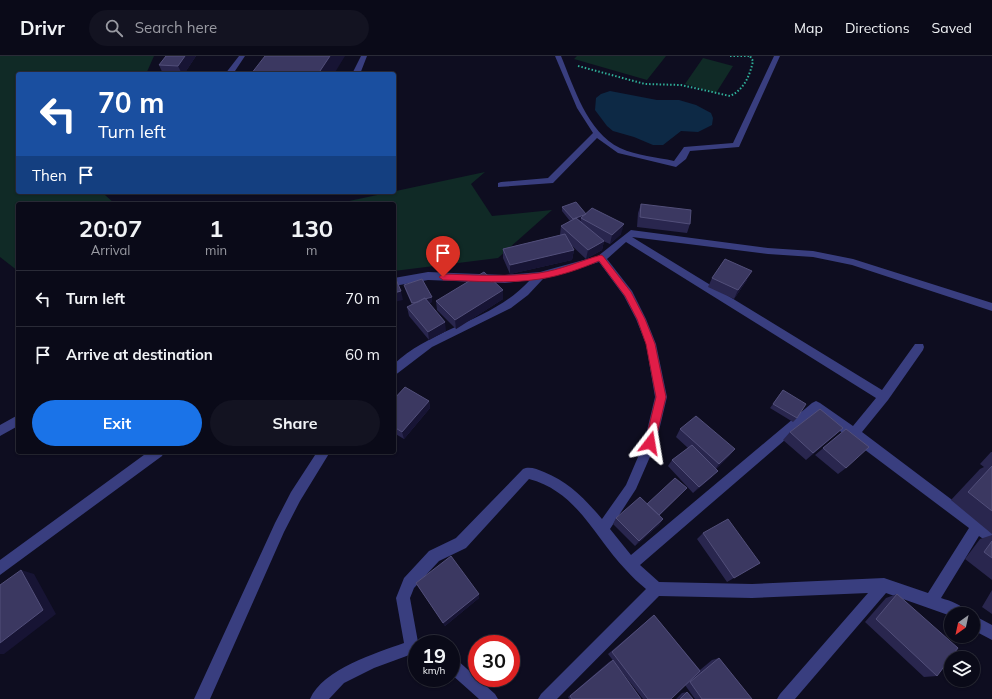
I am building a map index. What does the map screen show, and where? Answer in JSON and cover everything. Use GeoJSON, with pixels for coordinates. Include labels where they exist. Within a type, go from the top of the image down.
{"type":"FeatureCollection","features":[{"type":"Feature","properties":{"kind":"street"},"geometry":{"type":"LineString","coordinates":[[230,72],[242,56]]}},
{"type":"Feature","properties":{"kind":"street"},"geometry":{"type":"LineString","coordinates":[[357,72],[364,56]]}},
{"type":"Feature","properties":{"kind":"street"},"geometry":{"type":"LineString","coordinates":[[558,56],[572,92],[597,134],[617,150],[676,164],[683,157],[687,149],[736,145],[777,56]]}},
{"type":"Feature","properties":{"kind":"street"},"geometry":{"type":"LineString","coordinates":[[501,185],[550,181],[597,134]]}},
{"type":"Feature","properties":{"kind":"street"},"geometry":{"type":"LineString","coordinates":[[396,282],[428,276],[505,279],[540,276],[572,268],[601,258],[631,233],[768,251],[813,254],[853,262],[992,307]]}},
{"type":"Feature","properties":{"kind":"street"},"geometry":{"type":"LineString","coordinates":[[626,238],[884,397]]}},
{"type":"Feature","properties":{"kind":"street"},"geometry":{"type":"LineString","coordinates":[[601,258],[628,294],[641,319],[651,344],[661,397],[650,443],[630,489],[602,529]]}},
{"type":"Feature","properties":{"kind":"street"},"geometry":{"type":"LineString","coordinates":[[396,369],[422,346],[479,322],[511,303],[535,283],[540,276]]}},
{"type":"Feature","properties":{"kind":"street"},"geometry":{"type":"LineString","coordinates":[[857,435],[854,433],[884,397],[919,347]]}},
{"type":"Feature","properties":{"kind":"street"},"geometry":{"type":"LineString","coordinates":[[630,565],[816,406],[857,435],[992,538]]}},
{"type":"Feature","properties":{"kind":"street"},"geometry":{"type":"LineString","coordinates":[[0,431],[16,421]]}},
{"type":"Feature","properties":{"kind":"street"},"geometry":{"type":"LineString","coordinates":[[0,568],[155,454]]}},
{"type":"Feature","properties":{"kind":"street"},"geometry":{"type":"LineString","coordinates":[[202,699],[222,660],[273,542],[293,502],[323,454]]}},
{"type":"Feature","properties":{"kind":"street"},"geometry":{"type":"LineString","coordinates":[[412,635],[403,598],[409,583],[434,556],[461,543],[527,473],[543,476],[569,490],[630,565],[656,589],[752,591],[884,585],[944,607]]}},
{"type":"Feature","properties":{"kind":"street"},"geometry":{"type":"LineString","coordinates":[[931,601],[977,527]]}},
{"type":"Feature","properties":{"kind":"street"},"geometry":{"type":"LineString","coordinates":[[785,699],[884,585]]}},
{"type":"Feature","properties":{"kind":"street"},"geometry":{"type":"LineString","coordinates":[[546,699],[656,589]]}},
{"type":"Feature","properties":{"kind":"street"},"geometry":{"type":"LineString","coordinates":[[980,626],[992,633]]}},
{"type":"Feature","properties":{"kind":"street"},"geometry":{"type":"LineString","coordinates":[[318,699],[339,678],[371,662],[408,650]]}},
{"type":"Feature","properties":{"kind":"street"},"geometry":{"type":"LineString","coordinates":[[460,672],[490,699]]}},
{"type":"Feature","properties":{"kind":"path"},"geometry":{"type":"LineString","coordinates":[[577,66],[645,84],[681,85],[730,96],[739,91],[749,74],[753,61],[750,56],[730,56]]}},
{"type":"Feature","properties":{"kind":"green space"},"geometry":{"type":"Polygon","coordinates":[[[0,56],[154,56],[147,72],[16,72],[16,194],[105,194],[113,202],[16,202],[16,269],[0,257],[0,56]]]}},
{"type":"Feature","properties":{"kind":"green space"},"geometry":{"type":"Polygon","coordinates":[[[577,56],[666,56],[647,80],[574,59],[577,56]]]}},
{"type":"Feature","properties":{"kind":"green space"},"geometry":{"type":"Polygon","coordinates":[[[703,58],[733,66],[716,93],[685,84],[703,58]]]}},
{"type":"Feature","properties":{"kind":"green space"},"geometry":{"type":"Polygon","coordinates":[[[485,172],[471,184],[492,216],[552,210],[498,258],[396,271],[396,202],[344,202],[382,194],[396,194],[396,191],[485,172]]]}},
{"type":"Feature","properties":{"kind":"water"},"geometry":{"type":"Polygon","coordinates":[[[610,91],[657,100],[679,100],[696,105],[711,113],[713,118],[712,125],[698,132],[681,131],[663,145],[653,145],[634,137],[613,131],[607,126],[595,110],[596,98],[601,94],[610,91]]]}},
{"type":"Feature","properties":{"kind":"building"},"geometry":{"type":"Polygon","coordinates":[[[166,56],[185,56],[178,66],[159,65],[166,56]]]}},
{"type":"Feature","properties":{"kind":"building"},"geometry":{"type":"Polygon","coordinates":[[[265,56],[330,56],[319,72],[253,72],[265,56]]]}},
{"type":"Feature","properties":{"kind":"building"},"geometry":{"type":"Polygon","coordinates":[[[576,202],[586,214],[573,219],[562,207],[576,202]]]}},
{"type":"Feature","properties":{"kind":"building"},"geometry":{"type":"Polygon","coordinates":[[[641,204],[691,210],[690,224],[640,217],[641,204]]]}},
{"type":"Feature","properties":{"kind":"building"},"geometry":{"type":"Polygon","coordinates":[[[592,208],[624,224],[612,235],[581,218],[592,208]]]}},
{"type":"Feature","properties":{"kind":"building"},"geometry":{"type":"Polygon","coordinates":[[[576,218],[604,241],[588,250],[561,226],[576,218]]]}},
{"type":"Feature","properties":{"kind":"building"},"geometry":{"type":"Polygon","coordinates":[[[565,234],[574,250],[510,265],[503,249],[565,234]]]}},
{"type":"Feature","properties":{"kind":"building"},"geometry":{"type":"Polygon","coordinates":[[[725,259],[752,271],[738,290],[712,278],[725,259]]]}},
{"type":"Feature","properties":{"kind":"building"},"geometry":{"type":"Polygon","coordinates":[[[484,272],[503,290],[455,320],[436,301],[484,272]]]}},
{"type":"Feature","properties":{"kind":"building"},"geometry":{"type":"Polygon","coordinates":[[[396,279],[401,291],[396,292],[396,279]]]}},
{"type":"Feature","properties":{"kind":"building"},"geometry":{"type":"Polygon","coordinates":[[[422,279],[432,297],[412,303],[404,285],[422,279]]]}},
{"type":"Feature","properties":{"kind":"building"},"geometry":{"type":"Polygon","coordinates":[[[425,298],[445,322],[428,332],[407,307],[425,298]]]}},
{"type":"Feature","properties":{"kind":"building"},"geometry":{"type":"Polygon","coordinates":[[[405,387],[429,401],[402,432],[396,428],[396,397],[405,387]]]}},
{"type":"Feature","properties":{"kind":"building"},"geometry":{"type":"Polygon","coordinates":[[[783,390],[806,404],[797,418],[773,404],[783,390]]]}},
{"type":"Feature","properties":{"kind":"building"},"geometry":{"type":"Polygon","coordinates":[[[820,409],[843,428],[813,453],[790,432],[820,409]]]}},
{"type":"Feature","properties":{"kind":"building"},"geometry":{"type":"Polygon","coordinates":[[[696,416],[735,449],[719,464],[680,429],[696,416]]]}},
{"type":"Feature","properties":{"kind":"building"},"geometry":{"type":"Polygon","coordinates":[[[846,429],[869,447],[846,468],[823,448],[846,429]]]}},
{"type":"Feature","properties":{"kind":"building"},"geometry":{"type":"Polygon","coordinates":[[[692,445],[718,471],[699,487],[672,460],[692,445]]]}},
{"type":"Feature","properties":{"kind":"building"},"geometry":{"type":"Polygon","coordinates":[[[992,466],[992,511],[968,492],[992,466]]]}},
{"type":"Feature","properties":{"kind":"building"},"geometry":{"type":"Polygon","coordinates":[[[675,478],[687,488],[659,515],[647,504],[675,478]]]}},
{"type":"Feature","properties":{"kind":"building"},"geometry":{"type":"Polygon","coordinates":[[[640,497],[663,519],[639,541],[616,518],[640,497]]]}},
{"type":"Feature","properties":{"kind":"building"},"geometry":{"type":"Polygon","coordinates":[[[728,519],[760,563],[734,578],[703,533],[728,519]]]}},
{"type":"Feature","properties":{"kind":"building"},"geometry":{"type":"Polygon","coordinates":[[[992,541],[992,558],[984,552],[992,541]]]}},
{"type":"Feature","properties":{"kind":"building"},"geometry":{"type":"Polygon","coordinates":[[[451,556],[479,594],[443,623],[416,583],[451,556]]]}},
{"type":"Feature","properties":{"kind":"building"},"geometry":{"type":"Polygon","coordinates":[[[21,570],[43,610],[0,643],[0,585],[21,570]]]}},
{"type":"Feature","properties":{"kind":"building"},"geometry":{"type":"Polygon","coordinates":[[[897,594],[944,636],[944,643],[952,643],[958,648],[956,651],[944,651],[944,667],[937,676],[876,619],[897,594]]]}},
{"type":"Feature","properties":{"kind":"building"},"geometry":{"type":"Polygon","coordinates":[[[654,615],[700,671],[671,699],[648,699],[612,652],[654,615]]]}},
{"type":"Feature","properties":{"kind":"building"},"geometry":{"type":"Polygon","coordinates":[[[719,658],[752,699],[702,699],[690,682],[719,658]]]}},
{"type":"Feature","properties":{"kind":"building"},"geometry":{"type":"Polygon","coordinates":[[[613,660],[641,699],[572,699],[570,696],[613,660]]]}},
{"type":"Feature","properties":{"kind":"building"},"geometry":{"type":"Polygon","coordinates":[[[687,692],[693,699],[680,699],[687,692]]]}},
{"type":"Feature","properties":{"kind":"route"},"geometry":{"type":"LineString","coordinates":[[443,277],[505,279],[540,276],[572,268],[601,258],[628,294],[641,319],[651,344],[661,397],[650,443]]}}]}
